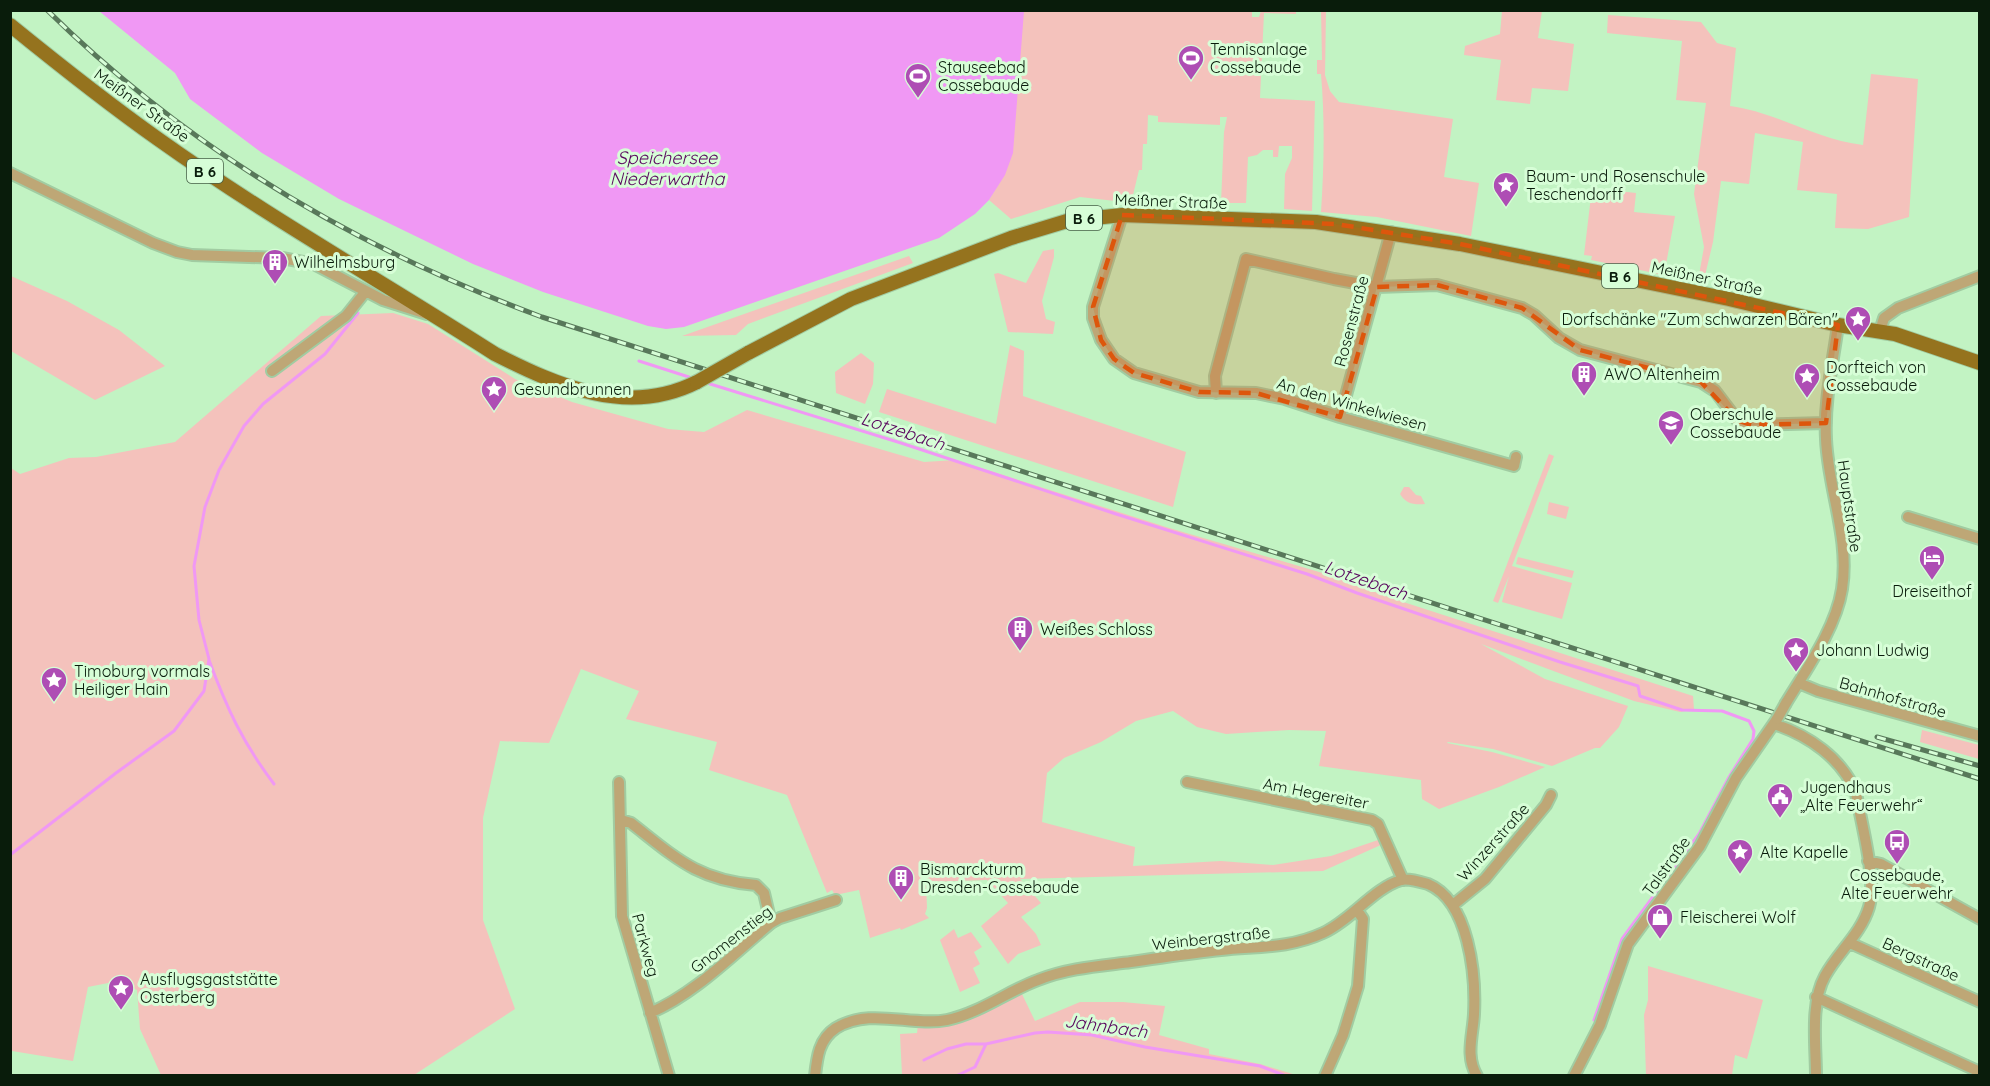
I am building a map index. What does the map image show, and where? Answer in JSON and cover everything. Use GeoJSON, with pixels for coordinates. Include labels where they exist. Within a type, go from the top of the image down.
{"type":"FeatureCollection","features":[{"type":"Feature","properties":{"kind":"main road","name":"Meißner Straße"},"geometry":{"type":"LineString","coordinates":[[10,25],[158,139],[430,314],[495,354],[525,369],[607,396],[629,399],[651,398],[672,393],[697,382],[851,299],[1011,238],[1067,221],[1122,215],[1316,222],[1391,232],[1718,296],[1838,325]]}},
{"type":"Feature","properties":{"kind":"main road","name":"B 6"},"geometry":{"type":"LineString","coordinates":[[1838,325],[1880,331],[1980,363]]}},
{"type":"Feature","properties":{"kind":"street"},"geometry":{"type":"LineString","coordinates":[[10,173],[153,243],[177,252],[297,260],[314,264],[383,300],[424,315],[430,314]]}},
{"type":"Feature","properties":{"kind":"street","name":"An den Winkelwiesen"},"geometry":{"type":"LineString","coordinates":[[1122,215],[1093,307],[1093,318],[1101,340],[1114,359],[1134,373],[1199,392],[1256,393],[1285,399],[1340,417],[1514,466],[1516,457]]}},
{"type":"Feature","properties":{"kind":"street","name":"Rosenstraße"},"geometry":{"type":"LineString","coordinates":[[1340,417],[1391,232]]}},
{"type":"Feature","properties":{"kind":"street"},"geometry":{"type":"LineString","coordinates":[[1216,393],[1215,376],[1246,259],[1377,287],[1437,285],[1522,308],[1534,315],[1559,338],[1580,350],[1701,382],[1715,391],[1737,420],[1751,425],[1826,423]]}},
{"type":"Feature","properties":{"kind":"street"},"geometry":{"type":"LineString","coordinates":[[1880,331],[1884,318],[1898,308],[1980,276]]}},
{"type":"Feature","properties":{"kind":"street"},"geometry":{"type":"LineString","coordinates":[[272,371],[346,316],[366,291]]}},
{"type":"Feature","properties":{"kind":"street","name":"Hauptstraße"},"geometry":{"type":"LineString","coordinates":[[1799,682],[1837,609],[1842,588],[1840,527],[1827,449],[1826,423],[1838,325]]}},
{"type":"Feature","properties":{"kind":"street"},"geometry":{"type":"LineString","coordinates":[[1908,517],[1980,539]]}},
{"type":"Feature","properties":{"kind":"street","name":"Talstraße"},"geometry":{"type":"LineString","coordinates":[[1574,1076],[1600,1025],[1628,944],[1700,846],[1736,778],[1799,682]]}},
{"type":"Feature","properties":{"kind":"street","name":"Bahnhofstraße"},"geometry":{"type":"LineString","coordinates":[[1799,682],[1818,692],[1980,736]]}},
{"type":"Feature","properties":{"kind":"street"},"geometry":{"type":"LineString","coordinates":[[1775,721],[1818,745],[1852,783],[1856,793],[1872,892],[1870,906],[1863,921],[1850,943],[1825,976],[1816,997],[1816,1076]]}},
{"type":"Feature","properties":{"kind":"street","name":"Parkweg"},"geometry":{"type":"LineString","coordinates":[[619,782],[622,916],[669,1076]]}},
{"type":"Feature","properties":{"kind":"street","name":"Am Hegereiter"},"geometry":{"type":"LineString","coordinates":[[1187,782],[1372,820],[1378,824],[1402,880]]}},
{"type":"Feature","properties":{"kind":"street","name":"Winzerstraße"},"geometry":{"type":"LineString","coordinates":[[1453,905],[1485,879],[1546,805],[1551,795]]}},
{"type":"Feature","properties":{"kind":"street"},"geometry":{"type":"LineString","coordinates":[[621,819],[631,822],[686,865],[716,879],[756,885],[764,893],[771,922]]}},
{"type":"Feature","properties":{"kind":"street"},"geometry":{"type":"LineString","coordinates":[[1868,861],[1881,864],[1980,919]]}},
{"type":"Feature","properties":{"kind":"street"},"geometry":{"type":"LineString","coordinates":[[1402,880],[1428,884],[1441,892],[1453,905],[1465,937],[1473,976],[1474,1017],[1470,1048],[1471,1060],[1477,1076]]}},
{"type":"Feature","properties":{"kind":"street","name":"Weinbergstraße"},"geometry":{"type":"LineString","coordinates":[[815,1076],[816,1059],[825,1039],[835,1029],[849,1022],[885,1018],[922,1022],[949,1020],[986,1005],[1036,980],[1074,969],[1222,950],[1283,946],[1325,933],[1384,890],[1402,880]]}},
{"type":"Feature","properties":{"kind":"street","name":"Gnomenstieg"},"geometry":{"type":"LineString","coordinates":[[650,1013],[704,980],[771,922],[836,900]]}},
{"type":"Feature","properties":{"kind":"street"},"geometry":{"type":"LineString","coordinates":[[1325,1076],[1343,1035],[1358,986],[1363,919],[1357,910]]}},
{"type":"Feature","properties":{"kind":"street","name":"Bergstraße"},"geometry":{"type":"LineString","coordinates":[[1850,943],[1980,1002]]}},
{"type":"Feature","properties":{"kind":"street"},"geometry":{"type":"LineString","coordinates":[[1816,997],[1980,1072]]}},
{"type":"Feature","properties":{"kind":"highlighted area"},"geometry":{"type":"Polygon","coordinates":[[[1122,215],[1336,224],[1460,244],[1838,325],[1826,423],[1751,425],[1737,420],[1701,382],[1580,350],[1522,308],[1437,285],[1377,287],[1340,417],[1256,393],[1199,392],[1134,373],[1114,359],[1101,340],[1093,307],[1122,215]]]}},
{"type":"Feature","properties":{"kind":"shaded area"},"geometry":{"type":"Polygon","coordinates":[[[1252,10],[1252,17],[1259,17],[1261,11],[1296,11],[1296,14],[1264,13],[1260,98],[1315,101],[1312,211],[1284,209],[1285,174],[1292,158],[1292,146],[1279,146],[1278,157],[1273,157],[1273,150],[1263,150],[1257,155],[1248,157],[1246,203],[1221,203],[1224,132],[1227,117],[1220,117],[1220,125],[1158,122],[1158,116],[1148,115],[1147,144],[1143,144],[1142,170],[1139,170],[1133,195],[1126,194],[1124,202],[1080,197],[1011,219],[989,200],[1000,182],[805,11],[1252,10]]]}},
{"type":"Feature","properties":{"kind":"shaded area"},"geometry":{"type":"Polygon","coordinates":[[[1321,11],[1326,11],[1325,75],[1330,91],[1339,102],[1453,119],[1444,177],[1479,183],[1471,236],[1377,217],[1321,212],[1323,108],[1321,74],[1317,74],[1317,60],[1322,60],[1321,11]]]}},
{"type":"Feature","properties":{"kind":"shaded area"},"geometry":{"type":"Polygon","coordinates":[[[1502,11],[1542,11],[1538,38],[1574,44],[1568,91],[1532,88],[1530,104],[1496,100],[1501,60],[1464,55],[1465,46],[1500,34],[1502,11]]]}},
{"type":"Feature","properties":{"kind":"shaded area"},"geometry":{"type":"Polygon","coordinates":[[[1608,15],[1701,22],[1717,43],[1736,48],[1730,106],[1764,114],[1846,142],[1863,145],[1871,74],[1918,79],[1909,217],[1868,229],[1835,228],[1837,194],[1797,190],[1803,142],[1755,133],[1749,184],[1721,181],[1713,242],[1703,284],[1673,277],[1673,272],[1699,275],[1704,247],[1694,194],[1706,103],[1676,100],[1682,41],[1607,33],[1608,15]]]}},
{"type":"Feature","properties":{"kind":"shaded area"},"geometry":{"type":"Polygon","coordinates":[[[1592,188],[1636,193],[1634,212],[1675,216],[1664,275],[1591,260],[1592,256],[1584,255],[1592,188]]]}},
{"type":"Feature","properties":{"kind":"shaded area"},"geometry":{"type":"Polygon","coordinates":[[[1054,249],[1042,301],[1046,319],[1055,322],[1053,334],[1008,332],[994,274],[998,273],[1026,283],[1043,251],[1054,249]]]}},
{"type":"Feature","properties":{"kind":"shaded area"},"geometry":{"type":"Polygon","coordinates":[[[909,256],[913,263],[748,324],[736,335],[682,336],[909,256]]]}},
{"type":"Feature","properties":{"kind":"shaded area"},"geometry":{"type":"Polygon","coordinates":[[[11,276],[67,301],[119,330],[165,366],[95,400],[11,351],[11,276]]]}},
{"type":"Feature","properties":{"kind":"shaded area"},"geometry":{"type":"Polygon","coordinates":[[[393,313],[428,324],[515,379],[572,402],[668,429],[704,432],[747,410],[924,462],[956,460],[1166,527],[1336,577],[1391,598],[1693,696],[1694,709],[1680,712],[1634,701],[1481,644],[1545,679],[1628,706],[1619,727],[1600,748],[1552,766],[1493,749],[1448,742],[1545,767],[1439,809],[1422,799],[1421,780],[1319,766],[1326,731],[1289,730],[1226,734],[1197,727],[1173,711],[1136,721],[1101,742],[1064,758],[1047,773],[1042,822],[1135,847],[1133,866],[1221,861],[1273,865],[1331,856],[1381,839],[1383,844],[1323,871],[1020,879],[1041,903],[1021,917],[1036,934],[1041,945],[1018,954],[1008,964],[981,926],[1008,903],[987,880],[926,882],[927,908],[925,914],[929,918],[901,930],[900,928],[870,938],[859,890],[835,895],[832,890],[827,893],[787,795],[709,770],[717,742],[626,719],[639,691],[581,669],[549,743],[500,741],[483,818],[483,920],[515,1009],[414,1075],[161,1075],[140,1029],[137,990],[118,981],[88,987],[73,1061],[12,1051],[11,1055],[11,468],[20,474],[69,458],[96,457],[175,442],[321,316],[393,313]]]}},
{"type":"Feature","properties":{"kind":"shaded area"},"geometry":{"type":"Polygon","coordinates":[[[1010,345],[1024,351],[1023,396],[1186,452],[1173,507],[879,412],[887,389],[996,424],[1010,345]]]}},
{"type":"Feature","properties":{"kind":"shaded area"},"geometry":{"type":"Polygon","coordinates":[[[861,353],[874,363],[873,384],[865,404],[836,393],[835,372],[861,353]]]}},
{"type":"Feature","properties":{"kind":"shaded area"},"geometry":{"type":"Polygon","coordinates":[[[1549,454],[1554,456],[1512,566],[1572,583],[1562,619],[1502,602],[1509,576],[1498,603],[1493,601],[1549,454]]]}},
{"type":"Feature","properties":{"kind":"shaded area"},"geometry":{"type":"Polygon","coordinates":[[[1404,487],[1409,487],[1416,495],[1421,496],[1425,504],[1414,504],[1405,500],[1400,494],[1404,487]]]}},
{"type":"Feature","properties":{"kind":"shaded area"},"geometry":{"type":"Polygon","coordinates":[[[1549,502],[1569,507],[1566,519],[1547,514],[1549,502]]]}},
{"type":"Feature","properties":{"kind":"shaded area"},"geometry":{"type":"Polygon","coordinates":[[[1518,557],[1574,571],[1572,578],[1516,564],[1518,557]]]}},
{"type":"Feature","properties":{"kind":"shaded area"},"geometry":{"type":"Polygon","coordinates":[[[1922,730],[1979,745],[1979,759],[1920,742],[1922,730]]]}},
{"type":"Feature","properties":{"kind":"shaded area"},"geometry":{"type":"Polygon","coordinates":[[[954,929],[958,938],[971,932],[982,947],[974,952],[980,964],[973,968],[980,983],[960,992],[940,940],[954,929]]]}},
{"type":"Feature","properties":{"kind":"shaded area"},"geometry":{"type":"Polygon","coordinates":[[[1648,966],[1763,1000],[1747,1059],[1735,1055],[1732,1075],[1646,1075],[1644,1015],[1648,1000],[1648,966]]]}},
{"type":"Feature","properties":{"kind":"shaded area"},"geometry":{"type":"Polygon","coordinates":[[[1021,992],[1035,1021],[1080,1002],[1123,1002],[1165,1006],[1159,1035],[1209,1049],[1209,1054],[1260,1064],[1296,1075],[902,1075],[900,1034],[917,1033],[918,1025],[1021,992]]]}},
{"type":"Feature","properties":{"kind":"water","name":"Speichersee Niederwartha"},"geometry":{"type":"Polygon","coordinates":[[[99,11],[1024,11],[1013,153],[1005,175],[989,200],[975,214],[939,238],[684,327],[666,329],[648,326],[543,292],[473,264],[339,199],[262,153],[190,99],[175,73],[99,11]]]}},
{"type":"Feature","properties":{"kind":"waterway"},"geometry":{"type":"LineString","coordinates":[[10,855],[174,731],[204,691],[209,659],[199,620],[194,566],[205,507],[219,470],[244,426],[263,404],[325,354],[358,313]]}},
{"type":"Feature","properties":{"kind":"waterway","name":"Lotzebach"},"geometry":{"type":"LineString","coordinates":[[639,361],[692,378]]}},
{"type":"Feature","properties":{"kind":"waterway","name":"Lotzebach"},"geometry":{"type":"LineString","coordinates":[[707,383],[1307,574],[1560,662],[1638,686],[1640,696],[1682,710],[1722,711],[1749,721],[1754,731],[1753,739],[1729,777],[1699,834],[1622,939],[1594,1020]]}},
{"type":"Feature","properties":{"kind":"waterway"},"geometry":{"type":"LineString","coordinates":[[209,660],[237,725],[253,754],[274,784]]}},
{"type":"Feature","properties":{"kind":"waterway","name":"Jahnbach"},"geometry":{"type":"LineString","coordinates":[[924,1060],[947,1049],[966,1044],[986,1044],[1048,1032],[1092,1035],[1145,1047],[1260,1066],[1286,1076]]}},
{"type":"Feature","properties":{"kind":"waterway"},"geometry":{"type":"LineString","coordinates":[[956,1076],[975,1067],[986,1044]]}},
{"type":"Feature","properties":{"kind":"railway"},"geometry":{"type":"LineString","coordinates":[[47,10],[101,60],[158,107],[217,150],[278,190],[342,227],[474,290],[542,317],[1980,779]]}},
{"type":"Feature","properties":{"kind":"railway"},"geometry":{"type":"LineString","coordinates":[[1877,737],[1980,766]]}},
{"type":"Feature","properties":{"kind":"place","name":"Tennisanlage Cossebaude"},"geometry":{"type":"Point","coordinates":[1191,81]}},
{"type":"Feature","properties":{"kind":"place","name":"Stauseebad Cossebaude"},"geometry":{"type":"Point","coordinates":[918,99]}},
{"type":"Feature","properties":{"kind":"place","name":"Baum- und Rosenschule Teschendorff"},"geometry":{"type":"Point","coordinates":[1506,208]}},
{"type":"Feature","properties":{"kind":"place","name":"Wilhelmsburg"},"geometry":{"type":"Point","coordinates":[275,285]}},
{"type":"Feature","properties":{"kind":"place","name":"Dorfschänke \"Zum schwarzen Bären\""},"geometry":{"type":"Point","coordinates":[1858,342]}},
{"type":"Feature","properties":{"kind":"place","name":"AWO Altenheim"},"geometry":{"type":"Point","coordinates":[1584,397]}},
{"type":"Feature","properties":{"kind":"place","name":"Dorfteich von Cossebaude"},"geometry":{"type":"Point","coordinates":[1807,399]}},
{"type":"Feature","properties":{"kind":"place","name":"Gesundbrunnen"},"geometry":{"type":"Point","coordinates":[494,412]}},
{"type":"Feature","properties":{"kind":"place","name":"Oberschule Cossebaude"},"geometry":{"type":"Point","coordinates":[1671,446]}},
{"type":"Feature","properties":{"kind":"place","name":"Dreiseithof"},"geometry":{"type":"Point","coordinates":[1932,581]}},
{"type":"Feature","properties":{"kind":"place","name":"Weißes Schloss"},"geometry":{"type":"Point","coordinates":[1020,652]}},
{"type":"Feature","properties":{"kind":"place","name":"Johann Ludwig"},"geometry":{"type":"Point","coordinates":[1796,673]}},
{"type":"Feature","properties":{"kind":"place","name":"Timoburg vormals Heiliger Hain"},"geometry":{"type":"Point","coordinates":[54,703]}},
{"type":"Feature","properties":{"kind":"place","name":"Jugendhaus „Alte Feuerwehr“"},"geometry":{"type":"Point","coordinates":[1780,819]}},
{"type":"Feature","properties":{"kind":"place","name":"Cossebaude, Alte Feuerwehr"},"geometry":{"type":"Point","coordinates":[1897,865]}},
{"type":"Feature","properties":{"kind":"place","name":"Alte Kapelle"},"geometry":{"type":"Point","coordinates":[1740,875]}},
{"type":"Feature","properties":{"kind":"place","name":"Bismarckturm Dresden-Cossebaude"},"geometry":{"type":"Point","coordinates":[901,901]}},
{"type":"Feature","properties":{"kind":"place","name":"Fleischerei Wolf"},"geometry":{"type":"Point","coordinates":[1660,940]}},
{"type":"Feature","properties":{"kind":"place","name":"Ausflugsgaststätte Osterberg"},"geometry":{"type":"Point","coordinates":[121,1011]}}]}
